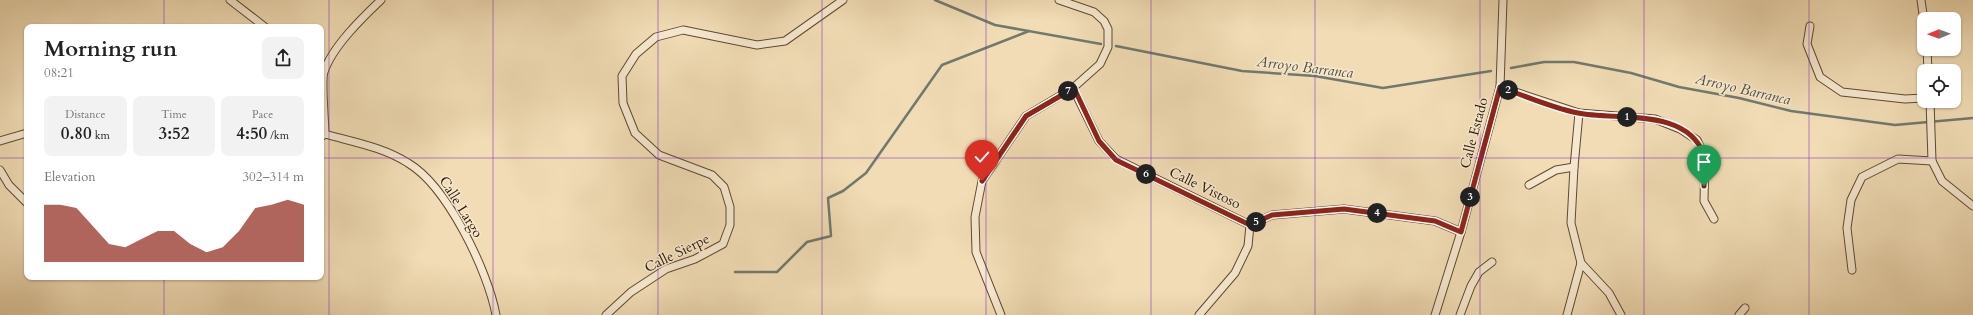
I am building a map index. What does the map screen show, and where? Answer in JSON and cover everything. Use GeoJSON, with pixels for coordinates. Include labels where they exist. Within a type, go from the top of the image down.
{"type":"FeatureCollection","features":[{"type":"Feature","properties":{"kind":"street"},"geometry":{"type":"LineString","coordinates":[[230,0],[261,24]]}},
{"type":"Feature","properties":{"kind":"street"},"geometry":{"type":"LineString","coordinates":[[324,69],[358,21],[381,0]]}},
{"type":"Feature","properties":{"kind":"street","name":"Calle Sierpe"},"geometry":{"type":"LineString","coordinates":[[606,315],[631,292],[666,269],[695,259],[723,244],[730,224],[730,207],[724,188],[712,175],[659,155],[635,133],[623,103],[622,76],[636,54],[656,37],[683,30],[757,45],[785,41],[844,0]]}},
{"type":"Feature","properties":{"kind":"street"},"geometry":{"type":"LineString","coordinates":[[1001,315],[976,252],[975,217],[982,181],[1026,116],[1074,88],[1100,64],[1108,48],[1108,29],[1104,21],[1094,12],[1060,0]]}},
{"type":"Feature","properties":{"kind":"street","name":"Calle Estado"},"geometry":{"type":"LineString","coordinates":[[1435,315],[1461,232],[1500,87],[1503,0]]}},
{"type":"Feature","properties":{"kind":"street"},"geometry":{"type":"LineString","coordinates":[[1922,0],[1923,12]]}},
{"type":"Feature","properties":{"kind":"street"},"geometry":{"type":"LineString","coordinates":[[1810,26],[1807,44],[1820,77],[1842,92],[1917,98]]}},
{"type":"Feature","properties":{"kind":"street"},"geometry":{"type":"LineString","coordinates":[[1500,87],[1578,113],[1655,119],[1680,129],[1697,140],[1705,157],[1704,200],[1714,219]]}},
{"type":"Feature","properties":{"kind":"street","name":"Calle Vistoso"},"geometry":{"type":"LineString","coordinates":[[1074,88],[1099,141],[1116,160],[1250,225],[1272,215],[1344,209],[1435,221],[1461,232]]}},
{"type":"Feature","properties":{"kind":"street"},"geometry":{"type":"LineString","coordinates":[[1930,108],[1932,161],[1942,181],[1973,206]]}},
{"type":"Feature","properties":{"kind":"street"},"geometry":{"type":"LineString","coordinates":[[1578,113],[1571,223],[1581,263],[1609,293],[1621,315]]}},
{"type":"Feature","properties":{"kind":"street"},"geometry":{"type":"LineString","coordinates":[[0,141],[24,134]]}},
{"type":"Feature","properties":{"kind":"street","name":"Calle Largo"},"geometry":{"type":"LineString","coordinates":[[324,136],[374,147],[408,163],[427,178],[442,196],[475,255],[493,297],[496,315]]}},
{"type":"Feature","properties":{"kind":"street"},"geometry":{"type":"LineString","coordinates":[[1852,270],[1847,228],[1851,200],[1862,177],[1898,159],[1932,161]]}},
{"type":"Feature","properties":{"kind":"street"},"geometry":{"type":"LineString","coordinates":[[1529,185],[1556,170],[1574,167]]}},
{"type":"Feature","properties":{"kind":"street"},"geometry":{"type":"LineString","coordinates":[[0,170],[9,184],[24,200]]}},
{"type":"Feature","properties":{"kind":"street"},"geometry":{"type":"LineString","coordinates":[[1199,315],[1235,273],[1248,246],[1250,225]]}},
{"type":"Feature","properties":{"kind":"street"},"geometry":{"type":"LineString","coordinates":[[1460,315],[1471,286],[1479,272],[1492,262]]}},
{"type":"Feature","properties":{"kind":"street"},"geometry":{"type":"LineString","coordinates":[[1567,315],[1581,263]]}},
{"type":"Feature","properties":{"kind":"street"},"geometry":{"type":"LineString","coordinates":[[1740,315],[1745,308]]}},
{"type":"Feature","properties":{"kind":"waterway","name":"Arroyo Barranca"},"geometry":{"type":"LineString","coordinates":[[935,0],[995,25],[1101,44]]}},
{"type":"Feature","properties":{"kind":"waterway"},"geometry":{"type":"LineString","coordinates":[[735,272],[777,272],[807,242],[831,236],[828,198],[843,191],[866,173],[942,65],[1029,31]]}},
{"type":"Feature","properties":{"kind":"waterway","name":"Arroyo Barranca"},"geometry":{"type":"LineString","coordinates":[[1116,46],[1242,71],[1315,76],[1383,88],[1491,71]]}},
{"type":"Feature","properties":{"kind":"waterway","name":"Arroyo Barranca"},"geometry":{"type":"LineString","coordinates":[[1511,68],[1544,62],[1574,62],[1631,73],[1679,87],[1739,98],[1791,111],[1895,125],[1973,118]]}},
{"type":"Feature","properties":{"kind":"route"},"geometry":{"type":"LineString","coordinates":[[982,181],[1026,116],[1074,88],[1099,141],[1116,160],[1250,225],[1272,215],[1344,209],[1435,221],[1461,232],[1500,87],[1578,113],[1655,119],[1680,129],[1697,140],[1705,157],[1704,186]]}}]}
